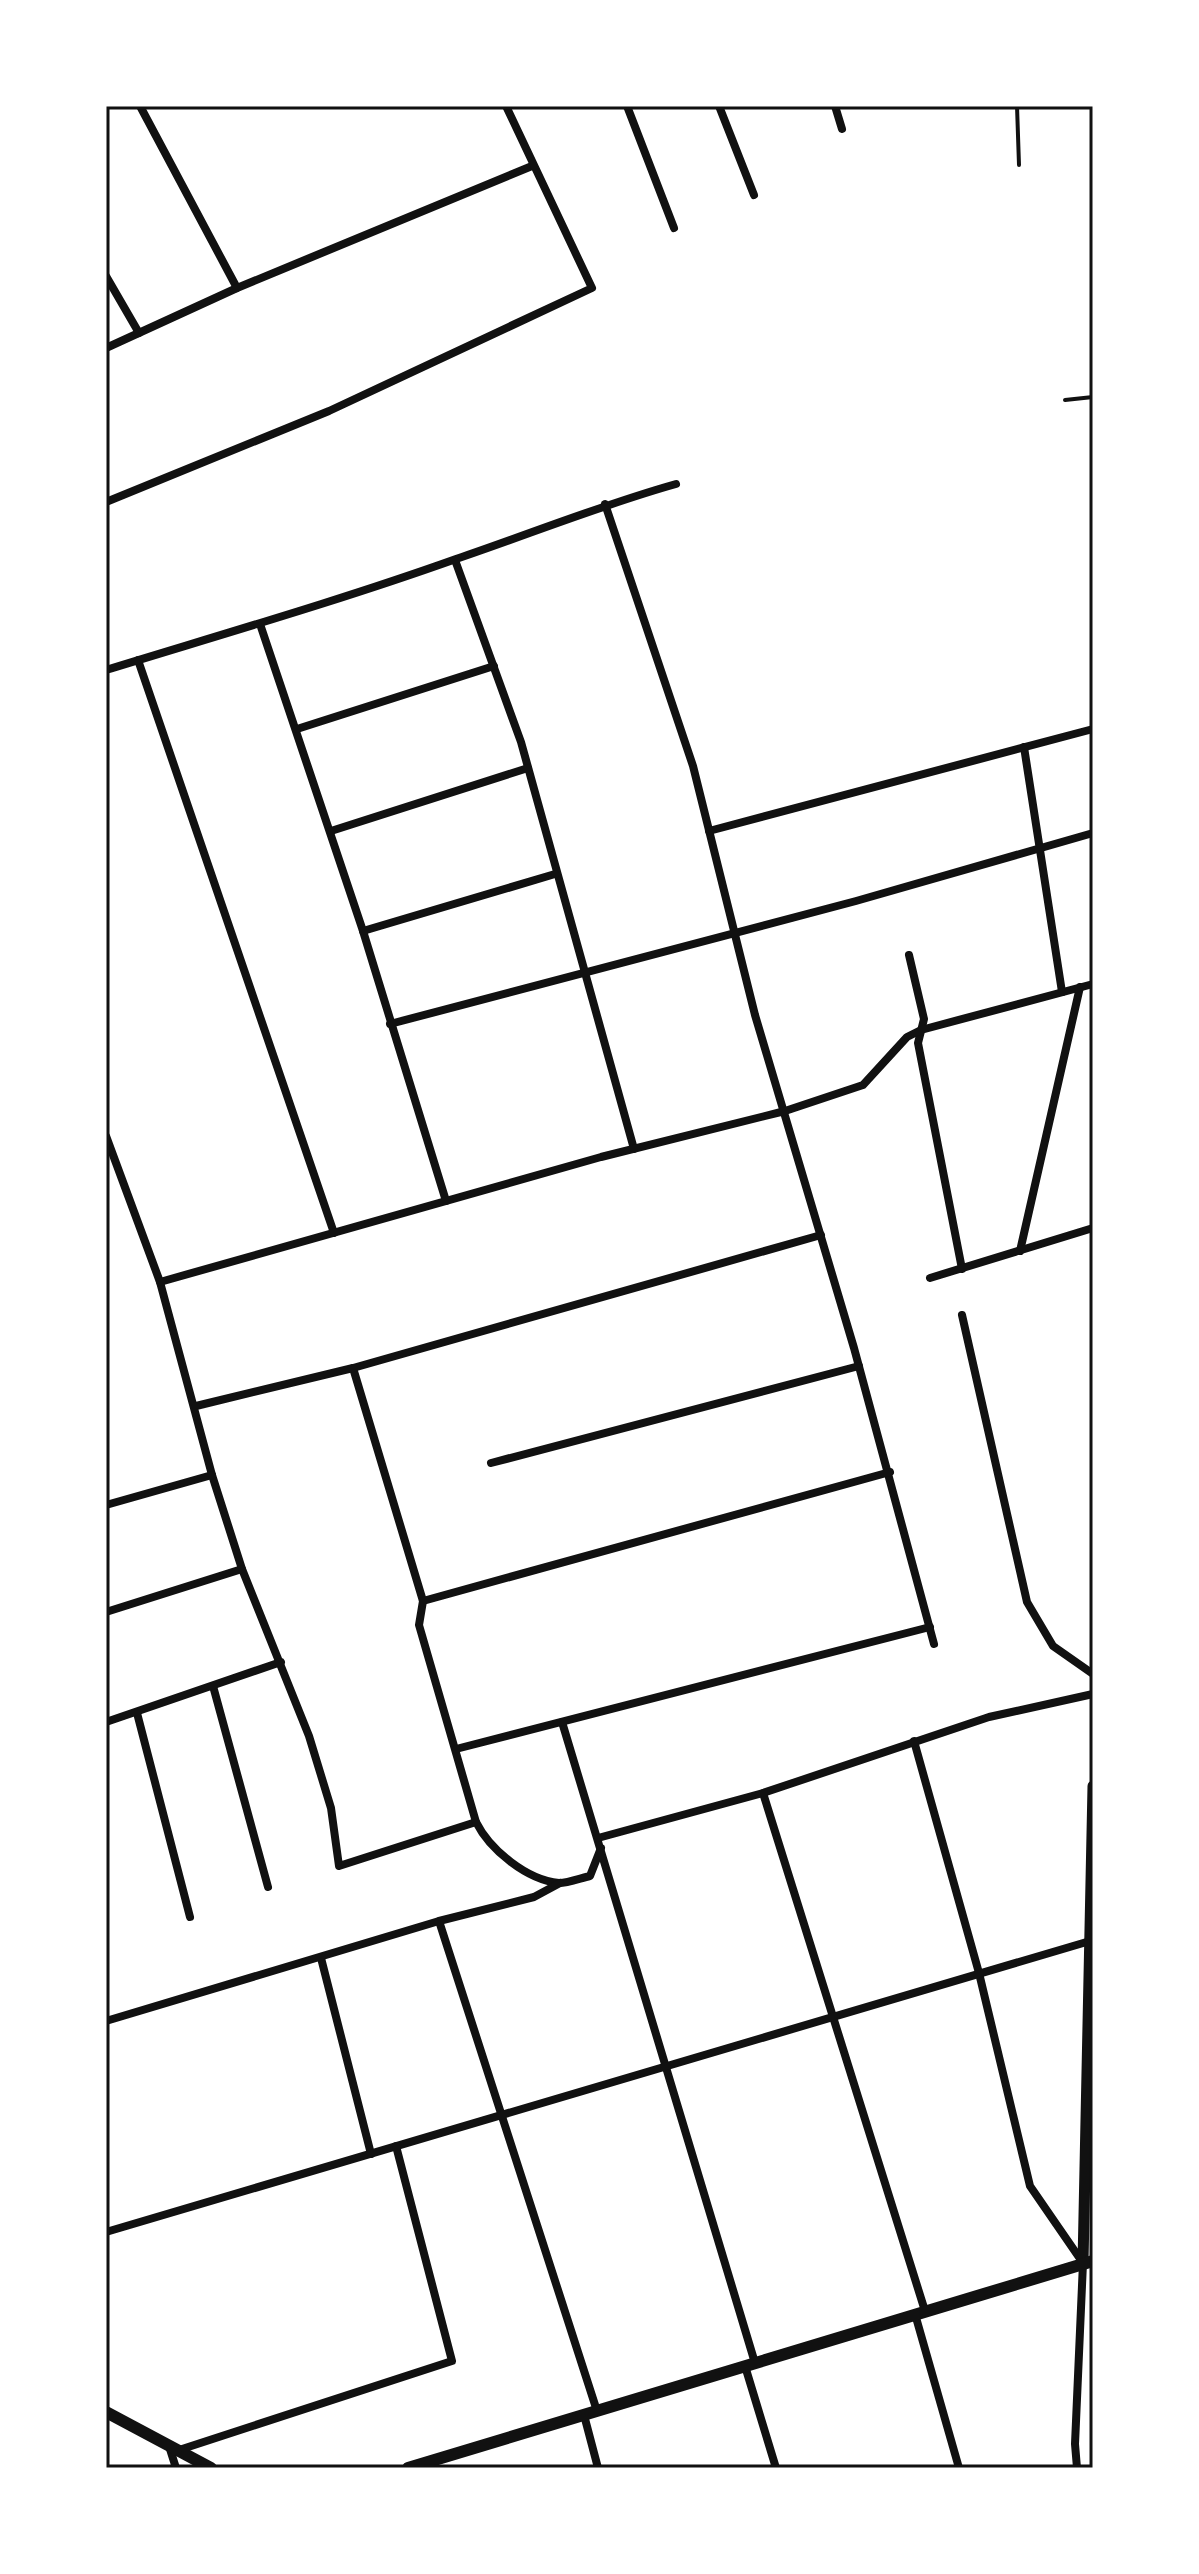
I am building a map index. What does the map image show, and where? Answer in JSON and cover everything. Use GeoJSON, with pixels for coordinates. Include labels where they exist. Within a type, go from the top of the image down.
{"type":"FeatureCollection","features":[{"type":"Feature","properties":{"kind":"main road"},"geometry":{"type":"LineString","coordinates":[[408,2468],[1088,2262]]}},
{"type":"Feature","properties":{"kind":"main road"},"geometry":{"type":"LineString","coordinates":[[106,2412],[211,2468]]}},
{"type":"Feature","properties":{"kind":"street"},"geometry":{"type":"LineString","coordinates":[[140,106],[237,288]]}},
{"type":"Feature","properties":{"kind":"street"},"geometry":{"type":"LineString","coordinates":[[106,502],[329,411],[592,288],[506,106]]}},
{"type":"Feature","properties":{"kind":"street"},"geometry":{"type":"LineString","coordinates":[[627,106],[674,228]]}},
{"type":"Feature","properties":{"kind":"street"},"geometry":{"type":"LineString","coordinates":[[719,106],[754,195]]}},
{"type":"Feature","properties":{"kind":"street"},"geometry":{"type":"LineString","coordinates":[[835,106],[842,129]]}},
{"type":"Feature","properties":{"kind":"street"},"geometry":{"type":"LineString","coordinates":[[106,348],[237,288],[532,166]]}},
{"type":"Feature","properties":{"kind":"street"},"geometry":{"type":"LineString","coordinates":[[106,276],[139,333]]}},
{"type":"Feature","properties":{"kind":"street"},"geometry":{"type":"LineString","coordinates":[[106,670],[260,624],[455,560],[605,504],[676,484]]}},
{"type":"Feature","properties":{"kind":"street"},"geometry":{"type":"LineString","coordinates":[[605,504],[683,736],[755,1015],[890,1472],[934,1644]]}},
{"type":"Feature","properties":{"kind":"street"},"geometry":{"type":"LineString","coordinates":[[455,560],[528,768],[634,1149]]}},
{"type":"Feature","properties":{"kind":"street"},"geometry":{"type":"LineString","coordinates":[[260,624],[331,831],[446,1201]]}},
{"type":"Feature","properties":{"kind":"street"},"geometry":{"type":"LineString","coordinates":[[138,660],[334,1233]]}},
{"type":"Feature","properties":{"kind":"street"},"geometry":{"type":"LineString","coordinates":[[297,729],[494,666]]}},
{"type":"Feature","properties":{"kind":"street"},"geometry":{"type":"LineString","coordinates":[[709,831],[1093,729]]}},
{"type":"Feature","properties":{"kind":"street"},"geometry":{"type":"LineString","coordinates":[[1024,747],[1037,849],[1062,992]]}},
{"type":"Feature","properties":{"kind":"street"},"geometry":{"type":"LineString","coordinates":[[331,831],[528,768]]}},
{"type":"Feature","properties":{"kind":"street"},"geometry":{"type":"LineString","coordinates":[[390,1024],[736,933],[1093,833]]}},
{"type":"Feature","properties":{"kind":"street"},"geometry":{"type":"LineString","coordinates":[[363,931],[555,874]]}},
{"type":"Feature","properties":{"kind":"street"},"geometry":{"type":"LineString","coordinates":[[909,955],[924,1019],[918,1043],[962,1269]]}},
{"type":"Feature","properties":{"kind":"street"},"geometry":{"type":"LineString","coordinates":[[160,1282],[634,1149],[785,1111],[863,1085],[907,1037],[921,1030],[1093,984]]}},
{"type":"Feature","properties":{"kind":"street"},"geometry":{"type":"LineString","coordinates":[[1020,1251],[1080,987]]}},
{"type":"Feature","properties":{"kind":"street"},"geometry":{"type":"LineString","coordinates":[[106,1136],[160,1282],[196,1406],[212,1475],[242,1569],[281,1662],[331,1808],[339,1866],[476,1822]]}},
{"type":"Feature","properties":{"kind":"street"},"geometry":{"type":"LineString","coordinates":[[930,1278],[1093,1228]]}},
{"type":"Feature","properties":{"kind":"street"},"geometry":{"type":"LineString","coordinates":[[196,1406],[353,1368],[821,1235]]}},
{"type":"Feature","properties":{"kind":"street"},"geometry":{"type":"LineString","coordinates":[[962,1315],[1027,1602],[1053,1646],[1093,1674]]}},
{"type":"Feature","properties":{"kind":"street"},"geometry":{"type":"LineString","coordinates":[[491,1463],[859,1366]]}},
{"type":"Feature","properties":{"kind":"street"},"geometry":{"type":"LineString","coordinates":[[353,1368],[423,1601],[419,1625],[476,1822],[482,1833],[517,1868],[560,1883]]}},
{"type":"Feature","properties":{"kind":"street"},"geometry":{"type":"LineString","coordinates":[[423,1601],[890,1472]]}},
{"type":"Feature","properties":{"kind":"street"},"geometry":{"type":"LineString","coordinates":[[106,1505],[212,1475]]}},
{"type":"Feature","properties":{"kind":"street"},"geometry":{"type":"LineString","coordinates":[[106,1612],[242,1569]]}},
{"type":"Feature","properties":{"kind":"street"},"geometry":{"type":"LineString","coordinates":[[456,1749],[930,1627]]}},
{"type":"Feature","properties":{"kind":"street"},"geometry":{"type":"LineString","coordinates":[[106,1722],[281,1662]]}},
{"type":"Feature","properties":{"kind":"street"},"geometry":{"type":"LineString","coordinates":[[213,1686],[268,1887]]}},
{"type":"Feature","properties":{"kind":"street"},"geometry":{"type":"LineString","coordinates":[[598,1838],[763,1793],[989,1717],[1093,1694]]}},
{"type":"Feature","properties":{"kind":"street"},"geometry":{"type":"LineString","coordinates":[[137,1713],[190,1917]]}},
{"type":"Feature","properties":{"kind":"street"},"geometry":{"type":"LineString","coordinates":[[562,1722],[750,2364],[776,2468]]}},
{"type":"Feature","properties":{"kind":"street"},"geometry":{"type":"LineString","coordinates":[[914,1741],[979,1973],[1030,2186],[1088,2262]]}},
{"type":"Feature","properties":{"kind":"street"},"geometry":{"type":"LineString","coordinates":[[1077,2468],[1075,2444],[1088,2262],[1093,1786]]}},
{"type":"Feature","properties":{"kind":"street"},"geometry":{"type":"LineString","coordinates":[[763,1793],[920,2312],[959,2468]]}},
{"type":"Feature","properties":{"kind":"street"},"geometry":{"type":"LineString","coordinates":[[106,2021],[439,1921],[534,1897],[560,1883],[590,1876],[601,1848]]}},
{"type":"Feature","properties":{"kind":"street"},"geometry":{"type":"LineString","coordinates":[[439,1921],[501,2114],[590,2413],[598,2468]]}},
{"type":"Feature","properties":{"kind":"street"},"geometry":{"type":"LineString","coordinates":[[106,2232],[1090,1941]]}},
{"type":"Feature","properties":{"kind":"street"},"geometry":{"type":"LineString","coordinates":[[321,1958],[371,2154]]}},
{"type":"Feature","properties":{"kind":"street"},"geometry":{"type":"LineString","coordinates":[[176,2468],[174,2448],[452,2361],[396,2146]]}},
{"type":"Feature","properties":{"kind":"lane"},"geometry":{"type":"LineString","coordinates":[[1017,106],[1019,165]]}},
{"type":"Feature","properties":{"kind":"lane"},"geometry":{"type":"LineString","coordinates":[[1065,400],[1093,397]]}}]}
